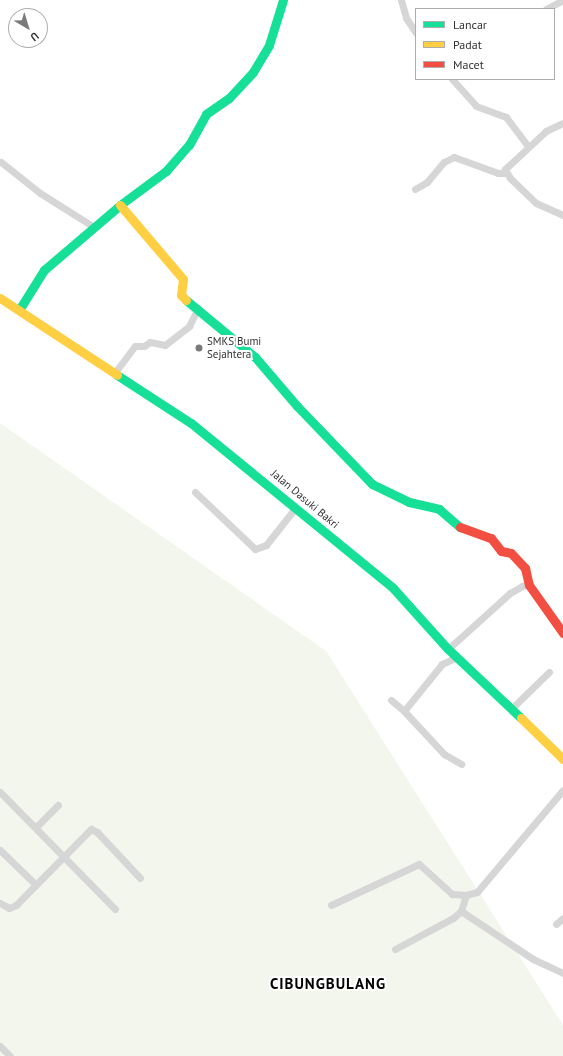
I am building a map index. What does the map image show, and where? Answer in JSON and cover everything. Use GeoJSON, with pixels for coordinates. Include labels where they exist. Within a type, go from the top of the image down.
{"type":"FeatureCollection","features":[{"type":"Feature","properties":{"kind":"street"},"geometry":{"type":"LineString","coordinates":[[19,310],[44,270],[94,227],[172,165],[188,145],[206,114],[229,98],[253,72],[269,45],[279,7],[283,0]]}},
{"type":"Feature","properties":{"kind":"street"},"geometry":{"type":"LineString","coordinates":[[401,0],[406,18],[415,32]]}},
{"type":"Feature","properties":{"kind":"street"},"geometry":{"type":"LineString","coordinates":[[548,8],[563,0]]}},
{"type":"Feature","properties":{"kind":"street"},"geometry":{"type":"LineString","coordinates":[[453,80],[476,106],[506,117],[528,146]]}},
{"type":"Feature","properties":{"kind":"street"},"geometry":{"type":"LineString","coordinates":[[563,123],[551,128],[506,166],[506,173],[536,202],[563,215]]}},
{"type":"Feature","properties":{"kind":"street"},"geometry":{"type":"LineString","coordinates":[[415,189],[426,182],[444,162],[454,157],[498,174],[506,173]]}},
{"type":"Feature","properties":{"kind":"street"},"geometry":{"type":"LineString","coordinates":[[1,162],[40,193],[94,227]]}},
{"type":"Feature","properties":{"kind":"street"},"geometry":{"type":"LineString","coordinates":[[120,206],[183,279],[181,295],[255,357],[297,406],[372,484],[409,502],[439,508],[457,526],[493,539],[501,551],[511,553],[522,563],[529,585],[563,633]]}},
{"type":"Feature","properties":{"kind":"street","name":"Jalan Dasuki Bakri"},"geometry":{"type":"LineString","coordinates":[[0,298],[116,371],[191,422],[296,507],[393,588],[448,649],[563,759]]}},
{"type":"Feature","properties":{"kind":"street"},"geometry":{"type":"LineString","coordinates":[[116,371],[135,346],[144,346],[150,342],[165,345],[189,326],[198,308]]}},
{"type":"Feature","properties":{"kind":"street"},"geometry":{"type":"LineString","coordinates":[[195,492],[255,549],[266,545],[296,507]]}},
{"type":"Feature","properties":{"kind":"street"},"geometry":{"type":"LineString","coordinates":[[448,649],[510,593],[522,586],[529,585]]}},
{"type":"Feature","properties":{"kind":"street"},"geometry":{"type":"LineString","coordinates":[[404,712],[442,664],[457,657]]}},
{"type":"Feature","properties":{"kind":"street"},"geometry":{"type":"LineString","coordinates":[[511,709],[549,672]]}},
{"type":"Feature","properties":{"kind":"street"},"geometry":{"type":"LineString","coordinates":[[391,700],[444,754],[461,764]]}},
{"type":"Feature","properties":{"kind":"street"},"geometry":{"type":"LineString","coordinates":[[331,905],[419,864],[448,892],[466,896],[482,887],[563,790]]}},
{"type":"Feature","properties":{"kind":"street"},"geometry":{"type":"LineString","coordinates":[[0,792],[65,855],[115,909]]}},
{"type":"Feature","properties":{"kind":"street"},"geometry":{"type":"LineString","coordinates":[[36,827],[58,805]]}},
{"type":"Feature","properties":{"kind":"street"},"geometry":{"type":"LineString","coordinates":[[0,903],[5,908],[12,908],[36,886],[88,830],[94,830],[140,878]]}},
{"type":"Feature","properties":{"kind":"street"},"geometry":{"type":"LineString","coordinates":[[0,850],[36,886]]}},
{"type":"Feature","properties":{"kind":"street"},"geometry":{"type":"LineString","coordinates":[[395,948],[445,924],[461,911],[466,896]]}},
{"type":"Feature","properties":{"kind":"street"},"geometry":{"type":"LineString","coordinates":[[461,911],[533,959],[563,973]]}},
{"type":"Feature","properties":{"kind":"street"},"geometry":{"type":"LineString","coordinates":[[556,924],[563,918]]}},
{"type":"Feature","properties":{"kind":"street"},"geometry":{"type":"LineString","coordinates":[[0,1046],[10,1056]]}},
{"type":"Feature","properties":{"kind":"shaded area"},"geometry":{"type":"Polygon","coordinates":[[[0,423],[326,651],[563,1025],[563,1056],[0,1056],[0,423]]]}},
{"type":"Feature","properties":{"kind":"traffic: fast"},"geometry":{"type":"LineString","coordinates":[[19,310],[44,270],[120,205],[166,171],[189,145],[206,114],[229,98],[253,72],[269,45],[283,0]]}},
{"type":"Feature","properties":{"kind":"traffic: fast"},"geometry":{"type":"LineString","coordinates":[[186,300],[255,357],[297,406],[372,484],[409,502],[439,509],[460,527]]}},
{"type":"Feature","properties":{"kind":"traffic: fast"},"geometry":{"type":"LineString","coordinates":[[117,375],[191,423],[393,588],[448,649],[521,718]]}},
{"type":"Feature","properties":{"kind":"traffic: slow"},"geometry":{"type":"LineString","coordinates":[[120,205],[183,279],[181,295],[186,300]]}},
{"type":"Feature","properties":{"kind":"traffic: slow"},"geometry":{"type":"LineString","coordinates":[[0,298],[117,375]]}},
{"type":"Feature","properties":{"kind":"traffic: slow"},"geometry":{"type":"LineString","coordinates":[[521,718],[563,759]]}},
{"type":"Feature","properties":{"kind":"traffic: jam"},"geometry":{"type":"LineString","coordinates":[[460,527],[491,538],[501,551],[511,553],[525,568],[529,585],[563,633]]}},
{"type":"Feature","properties":{"kind":"place","name":"SMKS Bumi Sejahtera"},"geometry":{"type":"Point","coordinates":[199,348]}},
{"type":"Feature","properties":{"kind":"district","name":"CIBUNGBULANG"},"geometry":{"type":"Point","coordinates":[328,984]}}]}
